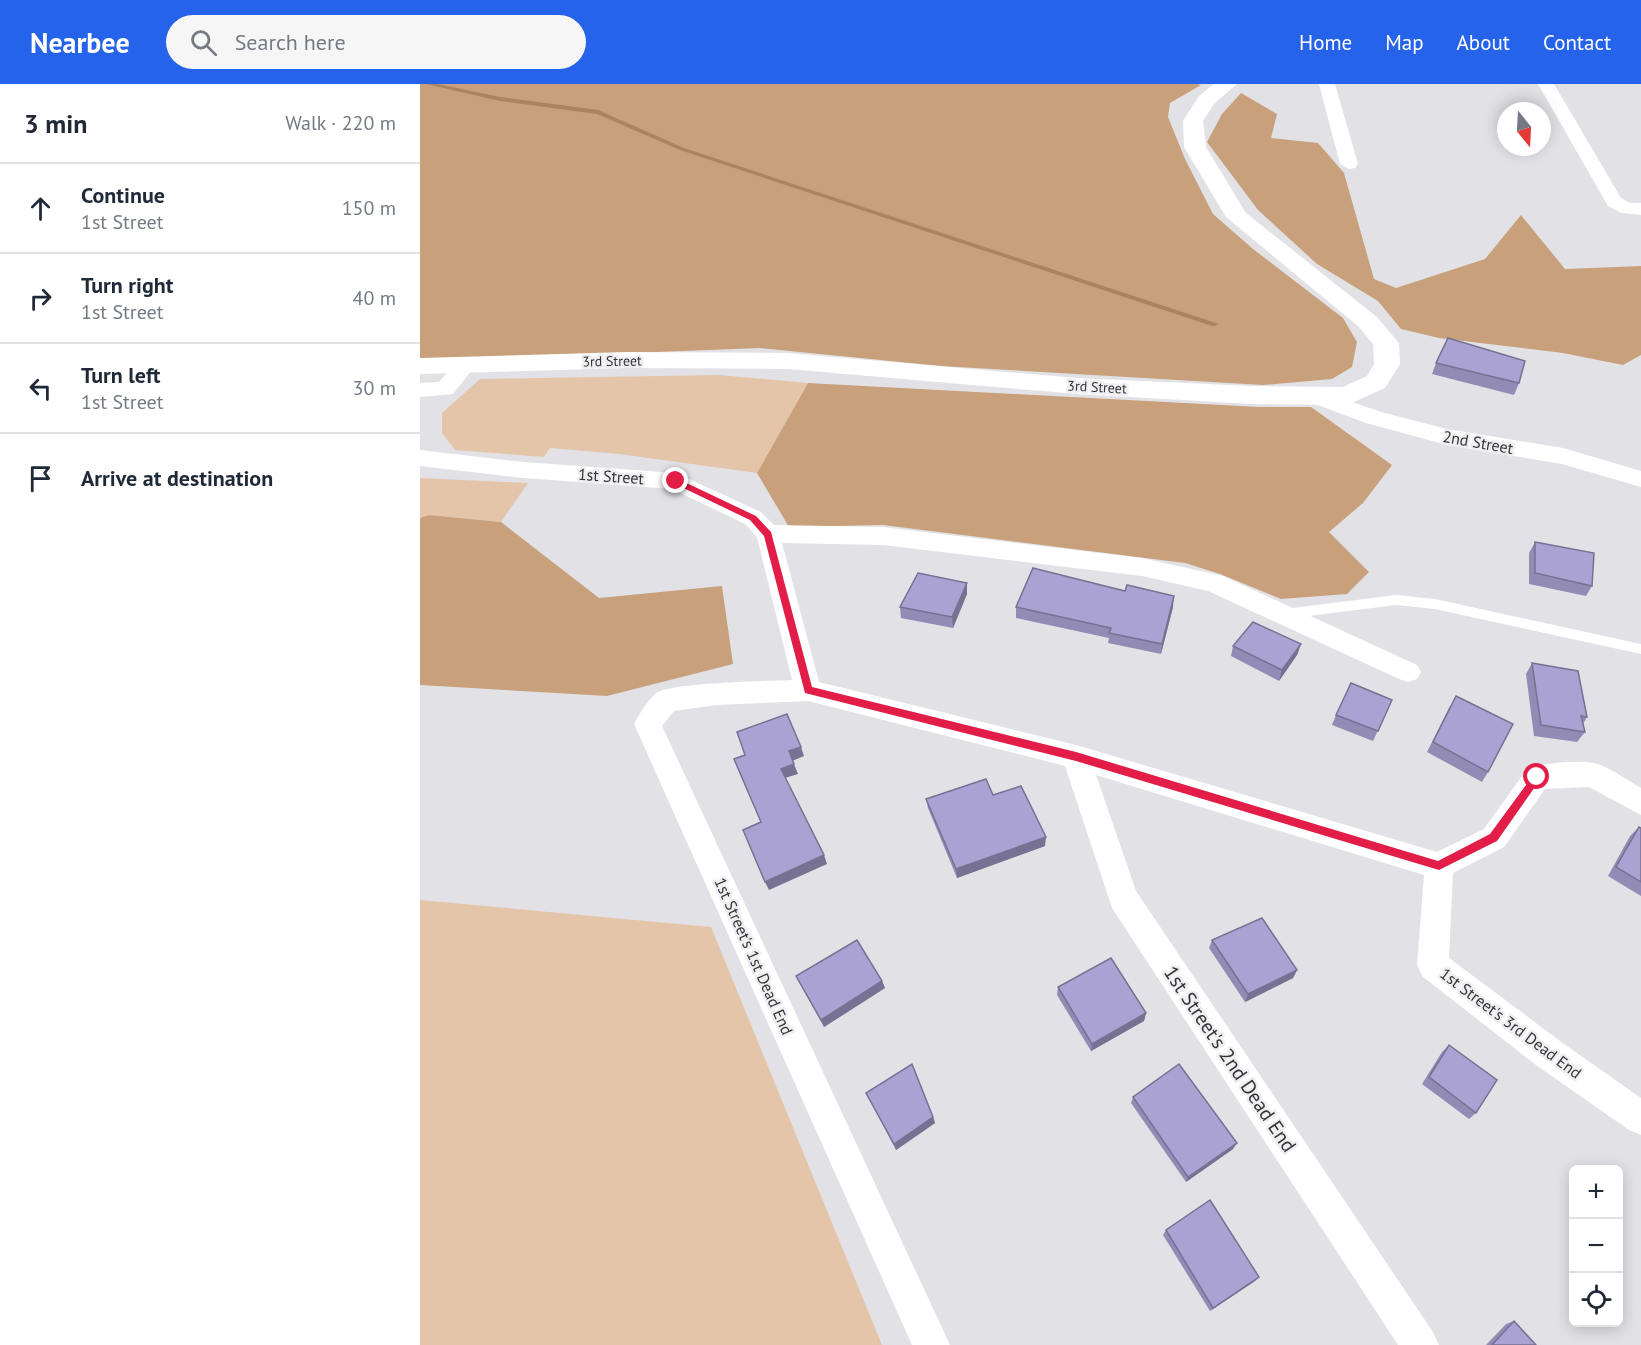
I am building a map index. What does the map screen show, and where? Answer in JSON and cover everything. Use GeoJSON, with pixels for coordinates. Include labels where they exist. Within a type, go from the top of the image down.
{"type":"FeatureCollection","features":[{"type":"Feature","properties":{"kind":"street","name":"3rd Street"},"geometry":{"type":"LineString","coordinates":[[420,366],[627,360],[788,361],[1077,386],[1318,397],[1347,396],[1376,382],[1386,364],[1386,343],[1368,322],[1237,217],[1196,147],[1193,121],[1206,100],[1227,84]]}},
{"type":"Feature","properties":{"kind":"street"},"geometry":{"type":"LineString","coordinates":[[1327,84],[1349,164]]}},
{"type":"Feature","properties":{"kind":"street"},"geometry":{"type":"LineString","coordinates":[[1546,84],[1614,202],[1627,209],[1641,209]]}},
{"type":"Feature","properties":{"kind":"street"},"geometry":{"type":"LineString","coordinates":[[420,390],[445,389],[465,365]]}},
{"type":"Feature","properties":{"kind":"street","name":"2nd Street"},"geometry":{"type":"LineString","coordinates":[[1318,397],[1374,418],[1447,437],[1563,456],[1641,479]]}},
{"type":"Feature","properties":{"kind":"street","name":"1st Street"},"geometry":{"type":"LineString","coordinates":[[420,458],[524,470],[676,481],[753,518],[768,534]]}},
{"type":"Feature","properties":{"kind":"street"},"geometry":{"type":"LineString","coordinates":[[1408,672],[1214,583],[1142,567],[884,536],[768,534],[808,690],[1076,756],[1439,866],[1494,837],[1537,777],[1593,775],[1641,803]]}},
{"type":"Feature","properties":{"kind":"street","name":"1st Street's 1st Dead End"},"geometry":{"type":"LineString","coordinates":[[808,690],[717,694],[666,701],[648,724],[931,1345]]}},
{"type":"Feature","properties":{"kind":"street","name":"1st Street's 2nd Dead End"},"geometry":{"type":"LineString","coordinates":[[1076,756],[1123,898],[1420,1345]]}},
{"type":"Feature","properties":{"kind":"street","name":"1st Street's 3rd Dead End"},"geometry":{"type":"LineString","coordinates":[[1439,866],[1433,965],[1548,1053],[1641,1118]]}},
{"type":"Feature","properties":{"kind":"lane"},"geometry":{"type":"LineString","coordinates":[[1280,615],[1396,600],[1435,604],[1641,649]]}},
{"type":"Feature","properties":{"kind":"shaded area"},"geometry":{"type":"Polygon","coordinates":[[[420,84],[1201,85],[1170,103],[1168,117],[1185,159],[1213,214],[1253,249],[1343,318],[1357,342],[1352,367],[1332,379],[1263,385],[941,366],[760,348],[420,361],[420,84]]]}},
{"type":"Feature","properties":{"kind":"shaded area"},"geometry":{"type":"Polygon","coordinates":[[[1241,93],[1277,114],[1271,138],[1318,143],[1344,173],[1374,279],[1396,288],[1485,259],[1521,215],[1565,269],[1641,266],[1641,355],[1623,365],[1563,353],[1439,338],[1401,329],[1378,301],[1317,264],[1258,210],[1207,142],[1222,114],[1241,93]]]}},
{"type":"Feature","properties":{"kind":"shaded area"},"geometry":{"type":"Polygon","coordinates":[[[719,375],[808,383],[757,473],[619,454],[550,448],[544,457],[455,450],[442,433],[442,413],[480,379],[719,375]]]}},
{"type":"Feature","properties":{"kind":"shaded area"},"geometry":{"type":"Polygon","coordinates":[[[808,383],[1259,407],[1311,407],[1392,465],[1363,503],[1329,532],[1369,572],[1347,594],[1281,599],[1220,574],[1185,563],[883,525],[789,527],[757,473],[808,383]]]}},
{"type":"Feature","properties":{"kind":"shaded area"},"geometry":{"type":"Polygon","coordinates":[[[420,478],[528,483],[501,522],[429,515],[420,518],[420,478]]]}},
{"type":"Feature","properties":{"kind":"shaded area"},"geometry":{"type":"Polygon","coordinates":[[[429,515],[501,522],[599,598],[722,586],[733,664],[607,696],[420,685],[420,518],[429,515]]]}},
{"type":"Feature","properties":{"kind":"shaded area"},"geometry":{"type":"Polygon","coordinates":[[[420,900],[711,927],[882,1345],[420,1345],[420,900]]]}},
{"type":"Feature","properties":{"kind":"building"},"geometry":{"type":"Polygon","coordinates":[[[1448,338],[1525,361],[1519,383],[1436,363],[1448,338]]]}},
{"type":"Feature","properties":{"kind":"building"},"geometry":{"type":"Polygon","coordinates":[[[1535,542],[1594,553],[1592,586],[1535,573],[1535,542]]]}},
{"type":"Feature","properties":{"kind":"building"},"geometry":{"type":"Polygon","coordinates":[[[1033,568],[1125,591],[1127,585],[1174,596],[1162,644],[1109,633],[1111,628],[1016,607],[1033,568]]]}},
{"type":"Feature","properties":{"kind":"building"},"geometry":{"type":"Polygon","coordinates":[[[918,573],[967,583],[952,617],[900,607],[918,573]]]}},
{"type":"Feature","properties":{"kind":"building"},"geometry":{"type":"Polygon","coordinates":[[[1253,622],[1301,644],[1282,670],[1233,646],[1253,622]]]}},
{"type":"Feature","properties":{"kind":"building"},"geometry":{"type":"Polygon","coordinates":[[[1532,663],[1578,671],[1587,717],[1581,716],[1585,732],[1541,725],[1532,663]]]}},
{"type":"Feature","properties":{"kind":"building"},"geometry":{"type":"Polygon","coordinates":[[[1351,683],[1392,700],[1378,731],[1336,715],[1351,683]]]}},
{"type":"Feature","properties":{"kind":"building"},"geometry":{"type":"Polygon","coordinates":[[[1456,696],[1513,724],[1488,772],[1433,742],[1456,696]]]}},
{"type":"Feature","properties":{"kind":"building"},"geometry":{"type":"Polygon","coordinates":[[[787,714],[801,747],[789,751],[794,764],[781,769],[824,855],[765,882],[743,830],[761,822],[734,759],[745,755],[737,732],[787,714]]]}},
{"type":"Feature","properties":{"kind":"building"},"geometry":{"type":"Polygon","coordinates":[[[986,779],[993,795],[1021,786],[1046,837],[956,869],[926,799],[986,779]]]}},
{"type":"Feature","properties":{"kind":"building"},"geometry":{"type":"Polygon","coordinates":[[[1639,827],[1641,828],[1641,882],[1616,867],[1639,827]]]}},
{"type":"Feature","properties":{"kind":"building"},"geometry":{"type":"Polygon","coordinates":[[[1262,918],[1297,970],[1248,994],[1212,940],[1262,918]]]}},
{"type":"Feature","properties":{"kind":"building"},"geometry":{"type":"Polygon","coordinates":[[[857,940],[882,981],[821,1020],[796,976],[857,940]]]}},
{"type":"Feature","properties":{"kind":"building"},"geometry":{"type":"Polygon","coordinates":[[[1111,958],[1146,1013],[1092,1044],[1058,987],[1111,958]]]}},
{"type":"Feature","properties":{"kind":"building"},"geometry":{"type":"Polygon","coordinates":[[[1449,1045],[1497,1080],[1476,1113],[1429,1077],[1449,1045]]]}},
{"type":"Feature","properties":{"kind":"building"},"geometry":{"type":"Polygon","coordinates":[[[912,1064],[933,1117],[894,1144],[866,1093],[912,1064]]]}},
{"type":"Feature","properties":{"kind":"building"},"geometry":{"type":"Polygon","coordinates":[[[1179,1064],[1237,1143],[1188,1177],[1133,1097],[1179,1064]]]}},
{"type":"Feature","properties":{"kind":"building"},"geometry":{"type":"Polygon","coordinates":[[[1210,1200],[1259,1277],[1213,1308],[1166,1230],[1210,1200]]]}},
{"type":"Feature","properties":{"kind":"building"},"geometry":{"type":"Polygon","coordinates":[[[1514,1321],[1536,1345],[1492,1345],[1514,1321]]]}},
{"type":"Feature","properties":{"kind":"waterway"},"geometry":{"type":"LineString","coordinates":[[429,84],[500,99],[598,112],[682,149],[1215,324]]}},
{"type":"Feature","properties":{"kind":"route"},"geometry":{"type":"LineString","coordinates":[[676,481],[753,518],[768,534],[808,690],[1076,756],[1439,866],[1494,837],[1537,777]]}}]}
